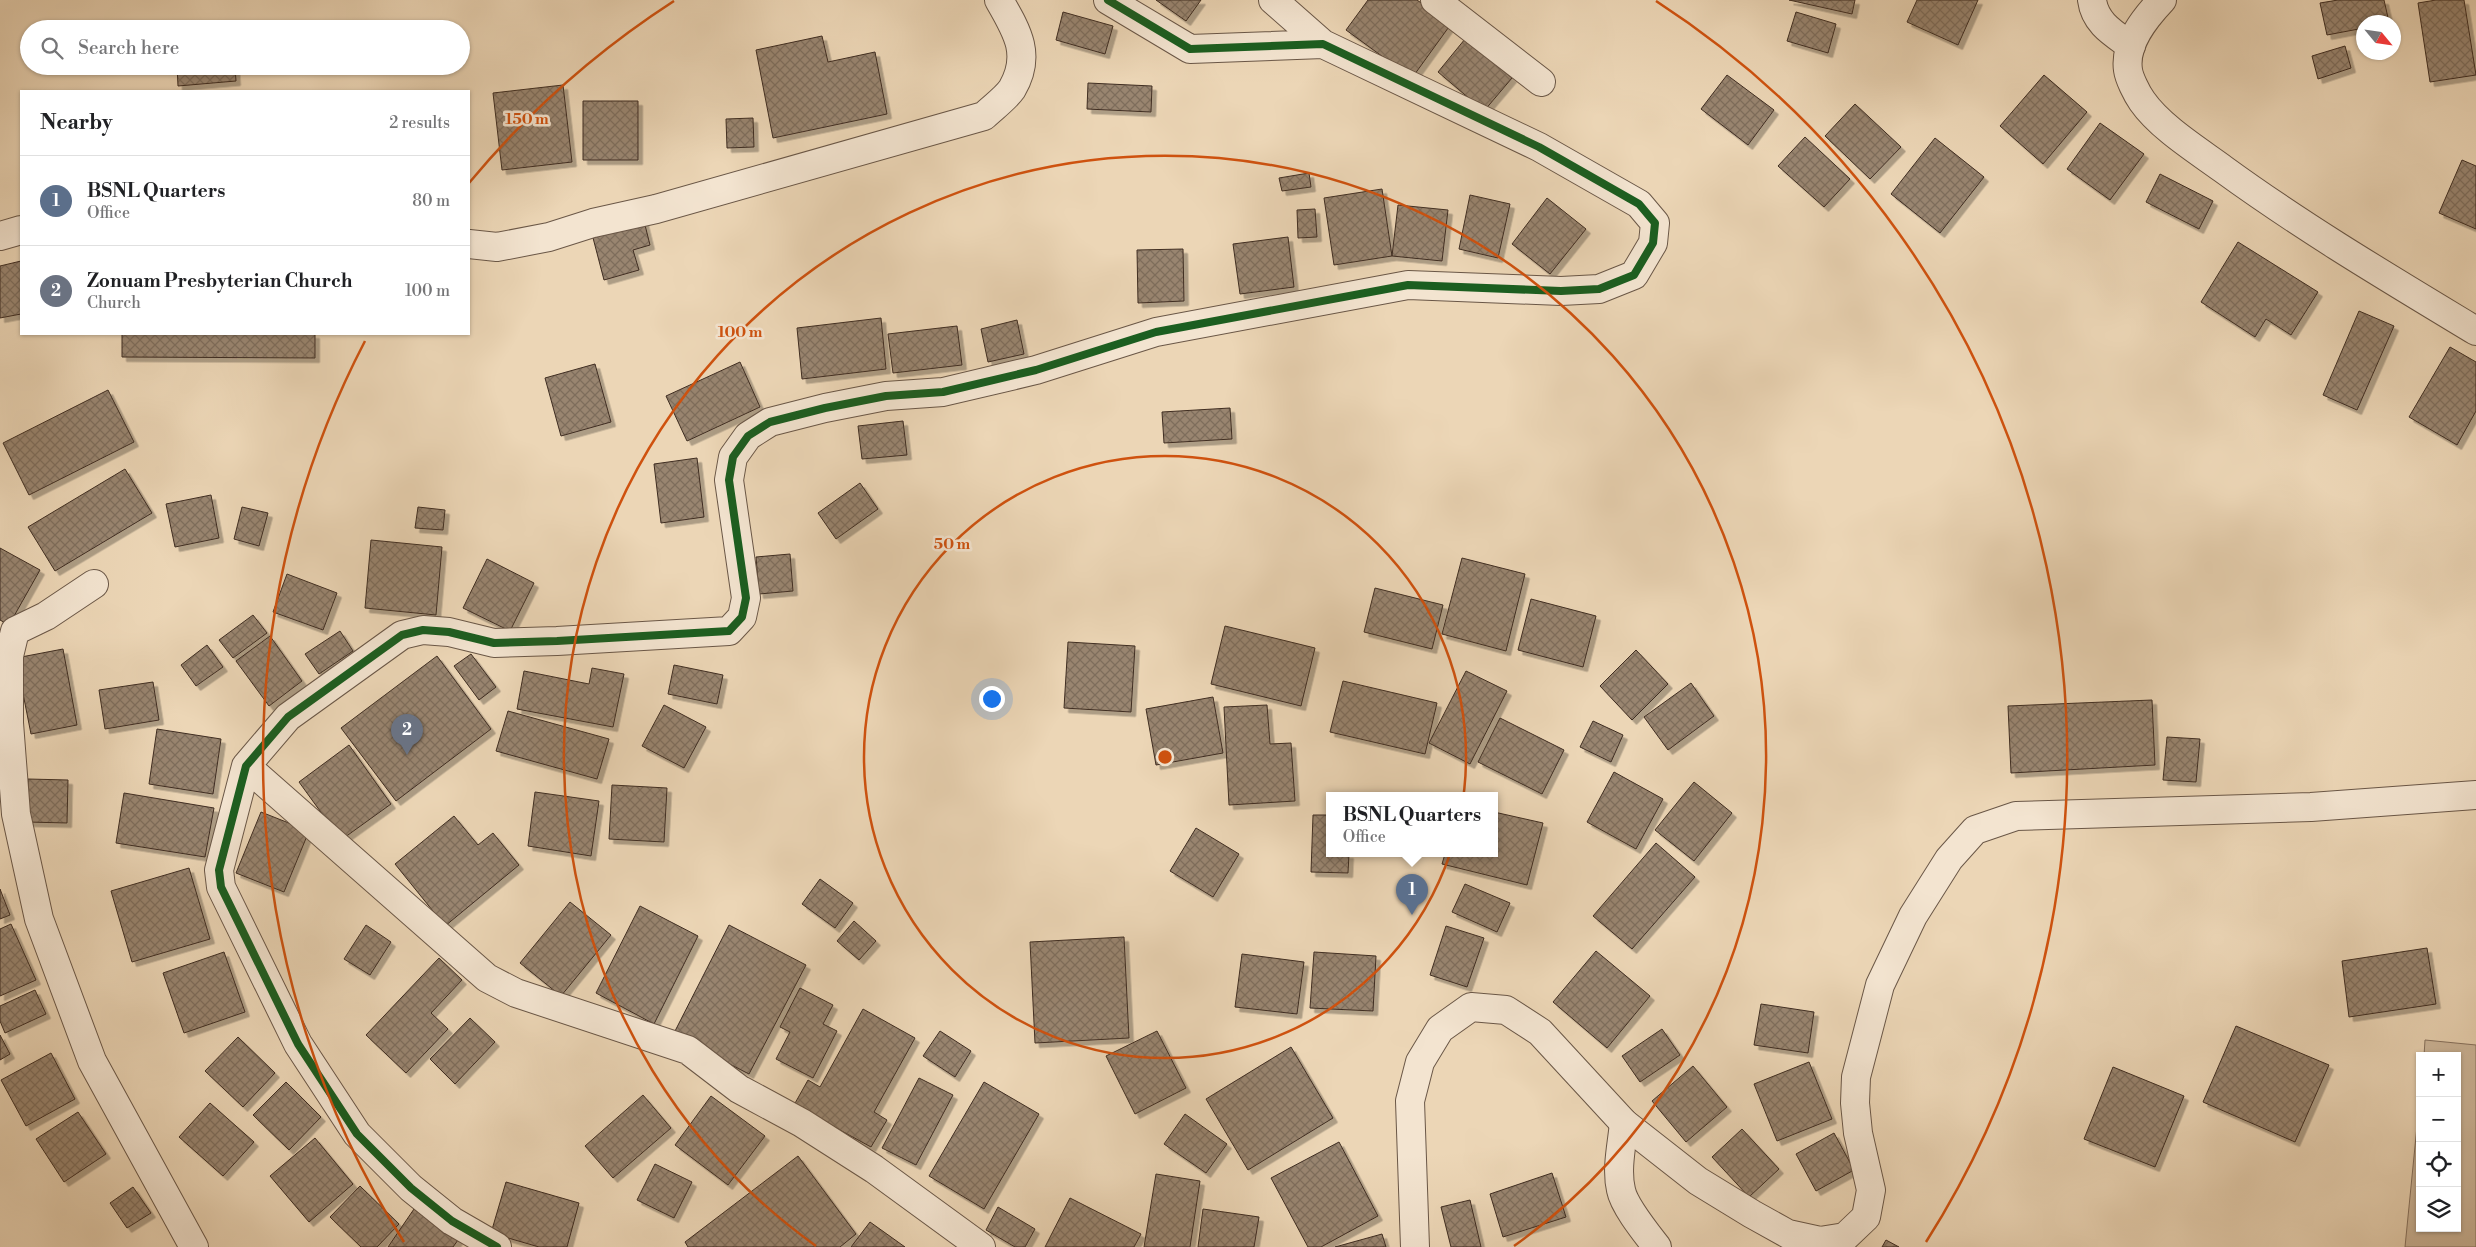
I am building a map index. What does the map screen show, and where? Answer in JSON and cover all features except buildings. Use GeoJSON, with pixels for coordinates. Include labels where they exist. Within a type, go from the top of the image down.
{"type":"FeatureCollection","features":[{"type":"Feature","properties":{"kind":"street"},"geometry":{"type":"LineString","coordinates":[[470,244],[496,247],[549,237],[593,223],[666,206],[984,116],[1011,90],[1021,68],[1022,46],[999,0]]}},
{"type":"Feature","properties":{"kind":"street"},"geometry":{"type":"LineString","coordinates":[[1108,0],[1190,49],[1324,44]]}},
{"type":"Feature","properties":{"kind":"street"},"geometry":{"type":"LineString","coordinates":[[497,1247],[452,1221],[431,1205],[411,1188],[357,1134],[298,1044],[221,887],[219,870],[246,766],[288,717],[402,635],[423,630],[449,632],[494,643],[729,631],[742,617],[746,598],[728,480],[733,457],[748,436],[770,422],[824,408],[886,396],[943,392],[1036,370],[1156,332],[1399,286],[1562,290],[1599,289],[1634,275],[1653,243],[1654,223],[1639,204],[1539,146],[1324,44],[1273,0]]}},
{"type":"Feature","properties":{"kind":"street"},"geometry":{"type":"LineString","coordinates":[[1435,0],[1541,82]]}},
{"type":"Feature","properties":{"kind":"street"},"geometry":{"type":"LineString","coordinates":[[2092,0],[2094,12],[2105,28],[2131,46]]}},
{"type":"Feature","properties":{"kind":"street"},"geometry":{"type":"LineString","coordinates":[[2162,0],[2145,18],[2131,46],[2128,70],[2142,101],[2176,135],[2272,205],[2319,236],[2476,331]]}},
{"type":"Feature","properties":{"kind":"street"},"geometry":{"type":"LineString","coordinates":[[0,236],[20,230]]}},
{"type":"Feature","properties":{"kind":"street"},"geometry":{"type":"LineString","coordinates":[[94,584],[46,616],[7,630],[9,723],[16,814],[40,919],[92,1061],[194,1247]]}},
{"type":"Feature","properties":{"kind":"street"},"geometry":{"type":"LineString","coordinates":[[246,766],[487,978],[516,993],[688,1050],[738,1089],[802,1123],[874,1168],[980,1247]]}},
{"type":"Feature","properties":{"kind":"street"},"geometry":{"type":"LineString","coordinates":[[1415,1247],[1410,1101],[1420,1062],[1440,1029],[1471,1007],[1506,1010],[1540,1032],[1624,1123],[1698,1181],[1788,1234],[1820,1241],[1845,1237],[1866,1217],[1870,1190],[1858,1133],[1855,1103],[1856,1077],[1880,985],[1913,916],[1949,859],[1975,830],[2016,816],[2311,808],[2476,795]]}},
{"type":"Feature","properties":{"kind":"street"},"geometry":{"type":"LineString","coordinates":[[1624,1123],[1620,1165],[1621,1192],[1640,1224],[1657,1247]]}},
{"type":"Feature","properties":{"kind":"shaded area"},"geometry":{"type":"Polygon","coordinates":[[[2425,1040],[2476,1045],[2476,1247],[2405,1247],[2416,1136],[2416,1232],[2461,1232],[2461,1052],[2424,1052],[2425,1040]]]}},
{"type":"Feature","properties":{"kind":"cycle path"},"geometry":{"type":"LineString","coordinates":[[497,1247],[452,1221],[411,1188],[357,1134],[298,1044],[221,887],[219,870],[246,766],[288,717],[402,635],[423,630],[449,632],[494,643],[729,631],[742,617],[746,598],[729,480],[733,457],[748,436],[770,422],[825,408],[886,396],[943,392],[1036,370],[1156,332],[1408,285],[1561,291],[1599,289],[1634,275],[1653,243],[1655,223],[1639,204],[1539,147],[1323,44],[1190,49],[1108,0]]}},
{"type":"Feature","properties":{"kind":"place","name":"Zonuam Presbyterian Church"},"geometry":{"type":"Point","coordinates":[407,755]}},
{"type":"Feature","properties":{"kind":"place","name":"BSNL Quarters"},"geometry":{"type":"Point","coordinates":[1412,915]}}]}
